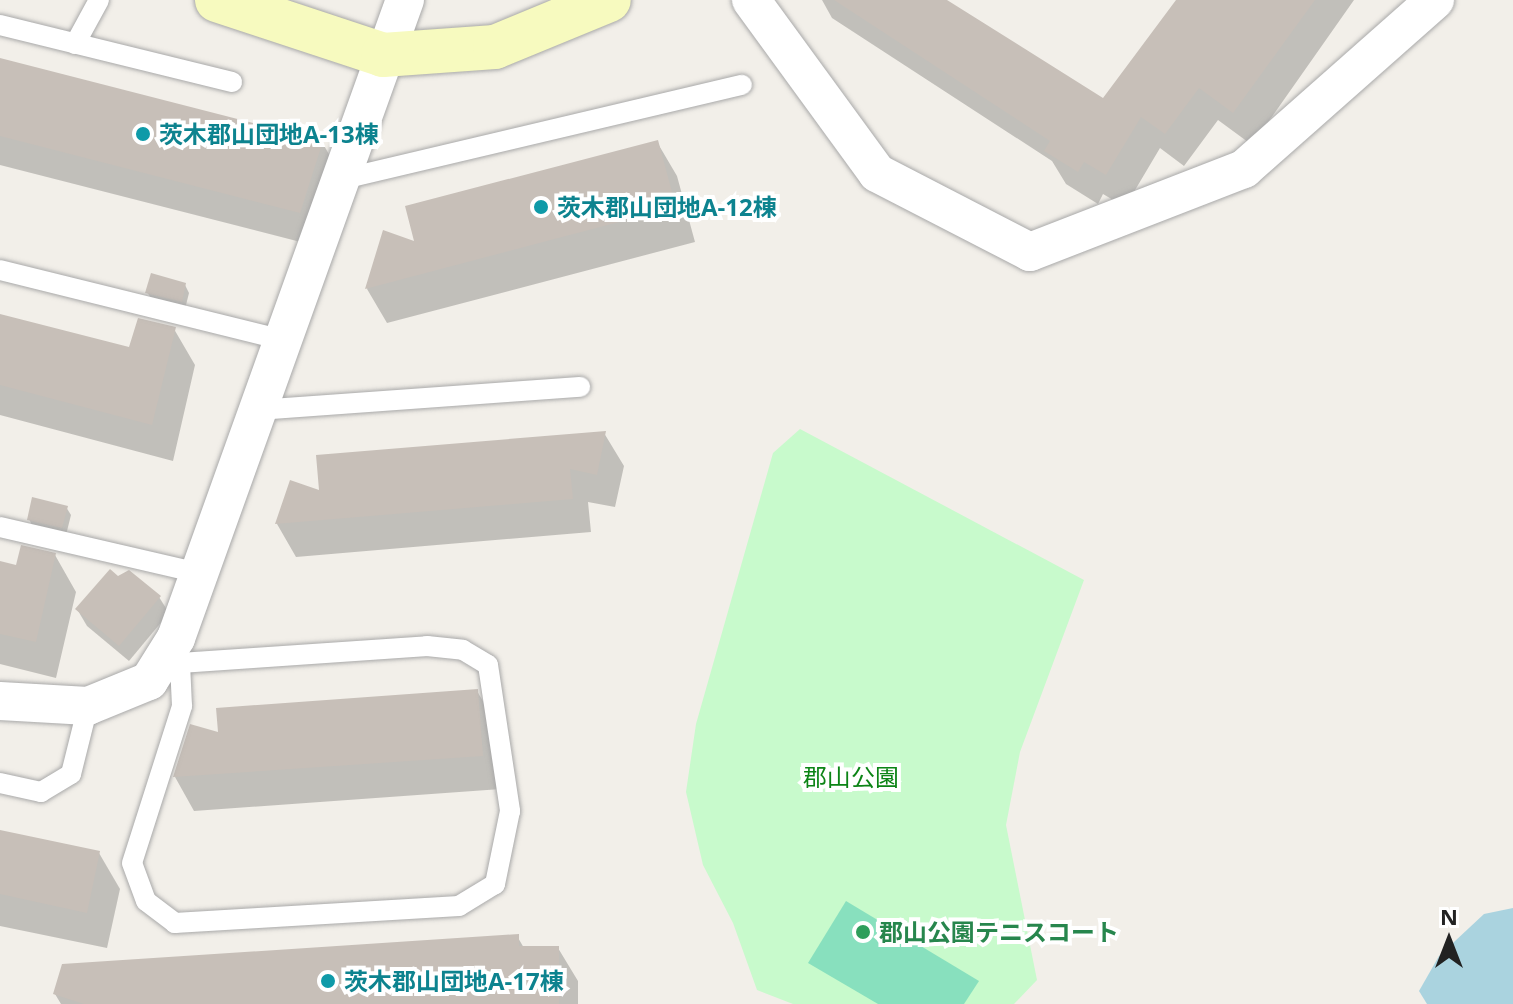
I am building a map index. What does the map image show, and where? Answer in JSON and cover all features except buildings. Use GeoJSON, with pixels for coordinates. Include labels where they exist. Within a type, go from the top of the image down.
{"type":"FeatureCollection","features":[{"type":"Feature","properties":{"kind":"street"},"geometry":{"type":"LineString","coordinates":[[217,0],[383,55],[495,47],[609,0]]}},
{"type":"Feature","properties":{"kind":"street"},"geometry":{"type":"LineString","coordinates":[[0,701],[88,706],[149,681],[170,663],[199,573],[405,0]]}},
{"type":"Feature","properties":{"kind":"street"},"geometry":{"type":"LineString","coordinates":[[751,0],[877,173],[1030,252],[1244,169],[1435,0]]}},
{"type":"Feature","properties":{"kind":"lane"},"geometry":{"type":"LineString","coordinates":[[75,44],[99,0]]}},
{"type":"Feature","properties":{"kind":"lane"},"geometry":{"type":"LineString","coordinates":[[0,25],[232,82]]}},
{"type":"Feature","properties":{"kind":"lane"},"geometry":{"type":"LineString","coordinates":[[339,180],[742,85]]}},
{"type":"Feature","properties":{"kind":"lane"},"geometry":{"type":"LineString","coordinates":[[0,270],[282,340]]}},
{"type":"Feature","properties":{"kind":"lane"},"geometry":{"type":"LineString","coordinates":[[257,410],[580,387]]}},
{"type":"Feature","properties":{"kind":"lane"},"geometry":{"type":"LineString","coordinates":[[0,527],[199,573]]}},
{"type":"Feature","properties":{"kind":"lane"},"geometry":{"type":"LineString","coordinates":[[427,646],[463,650],[488,665],[510,811],[495,884],[459,906],[175,923],[146,901],[132,863],[182,706],[170,663],[427,646]]}},
{"type":"Feature","properties":{"kind":"lane"},"geometry":{"type":"LineString","coordinates":[[0,783],[41,792],[71,774],[88,706]]}},
{"type":"Feature","properties":{"kind":"green space","name":"郡山公園"},"geometry":{"type":"Polygon","coordinates":[[[800,429],[1084,580],[1020,752],[1006,825],[1037,980],[1014,1004],[793,1004],[757,990],[733,923],[703,865],[686,792],[696,724],[773,453],[800,429]]]}},
{"type":"Feature","properties":{"kind":"green space","name":"郡山公園テニスコート"},"geometry":{"type":"Polygon","coordinates":[[[846,901],[979,981],[964,1004],[878,1004],[808,963],[846,901]]]}},
{"type":"Feature","properties":{"kind":"water"},"geometry":{"type":"Polygon","coordinates":[[[1513,908],[1513,1004],[1427,1004],[1419,991],[1439,956],[1484,914],[1513,908]]]}},
{"type":"Feature","properties":{"kind":"place","name":"茨木郡山団地A-13棟"},"geometry":{"type":"Point","coordinates":[143,134]}},
{"type":"Feature","properties":{"kind":"place","name":"茨木郡山団地A-12棟"},"geometry":{"type":"Point","coordinates":[541,207]}},
{"type":"Feature","properties":{"kind":"place","name":"郡山公園テニスコート"},"geometry":{"type":"Point","coordinates":[863,932]}},
{"type":"Feature","properties":{"kind":"place","name":"茨木郡山団地A-17棟"},"geometry":{"type":"Point","coordinates":[328,981]}}]}
